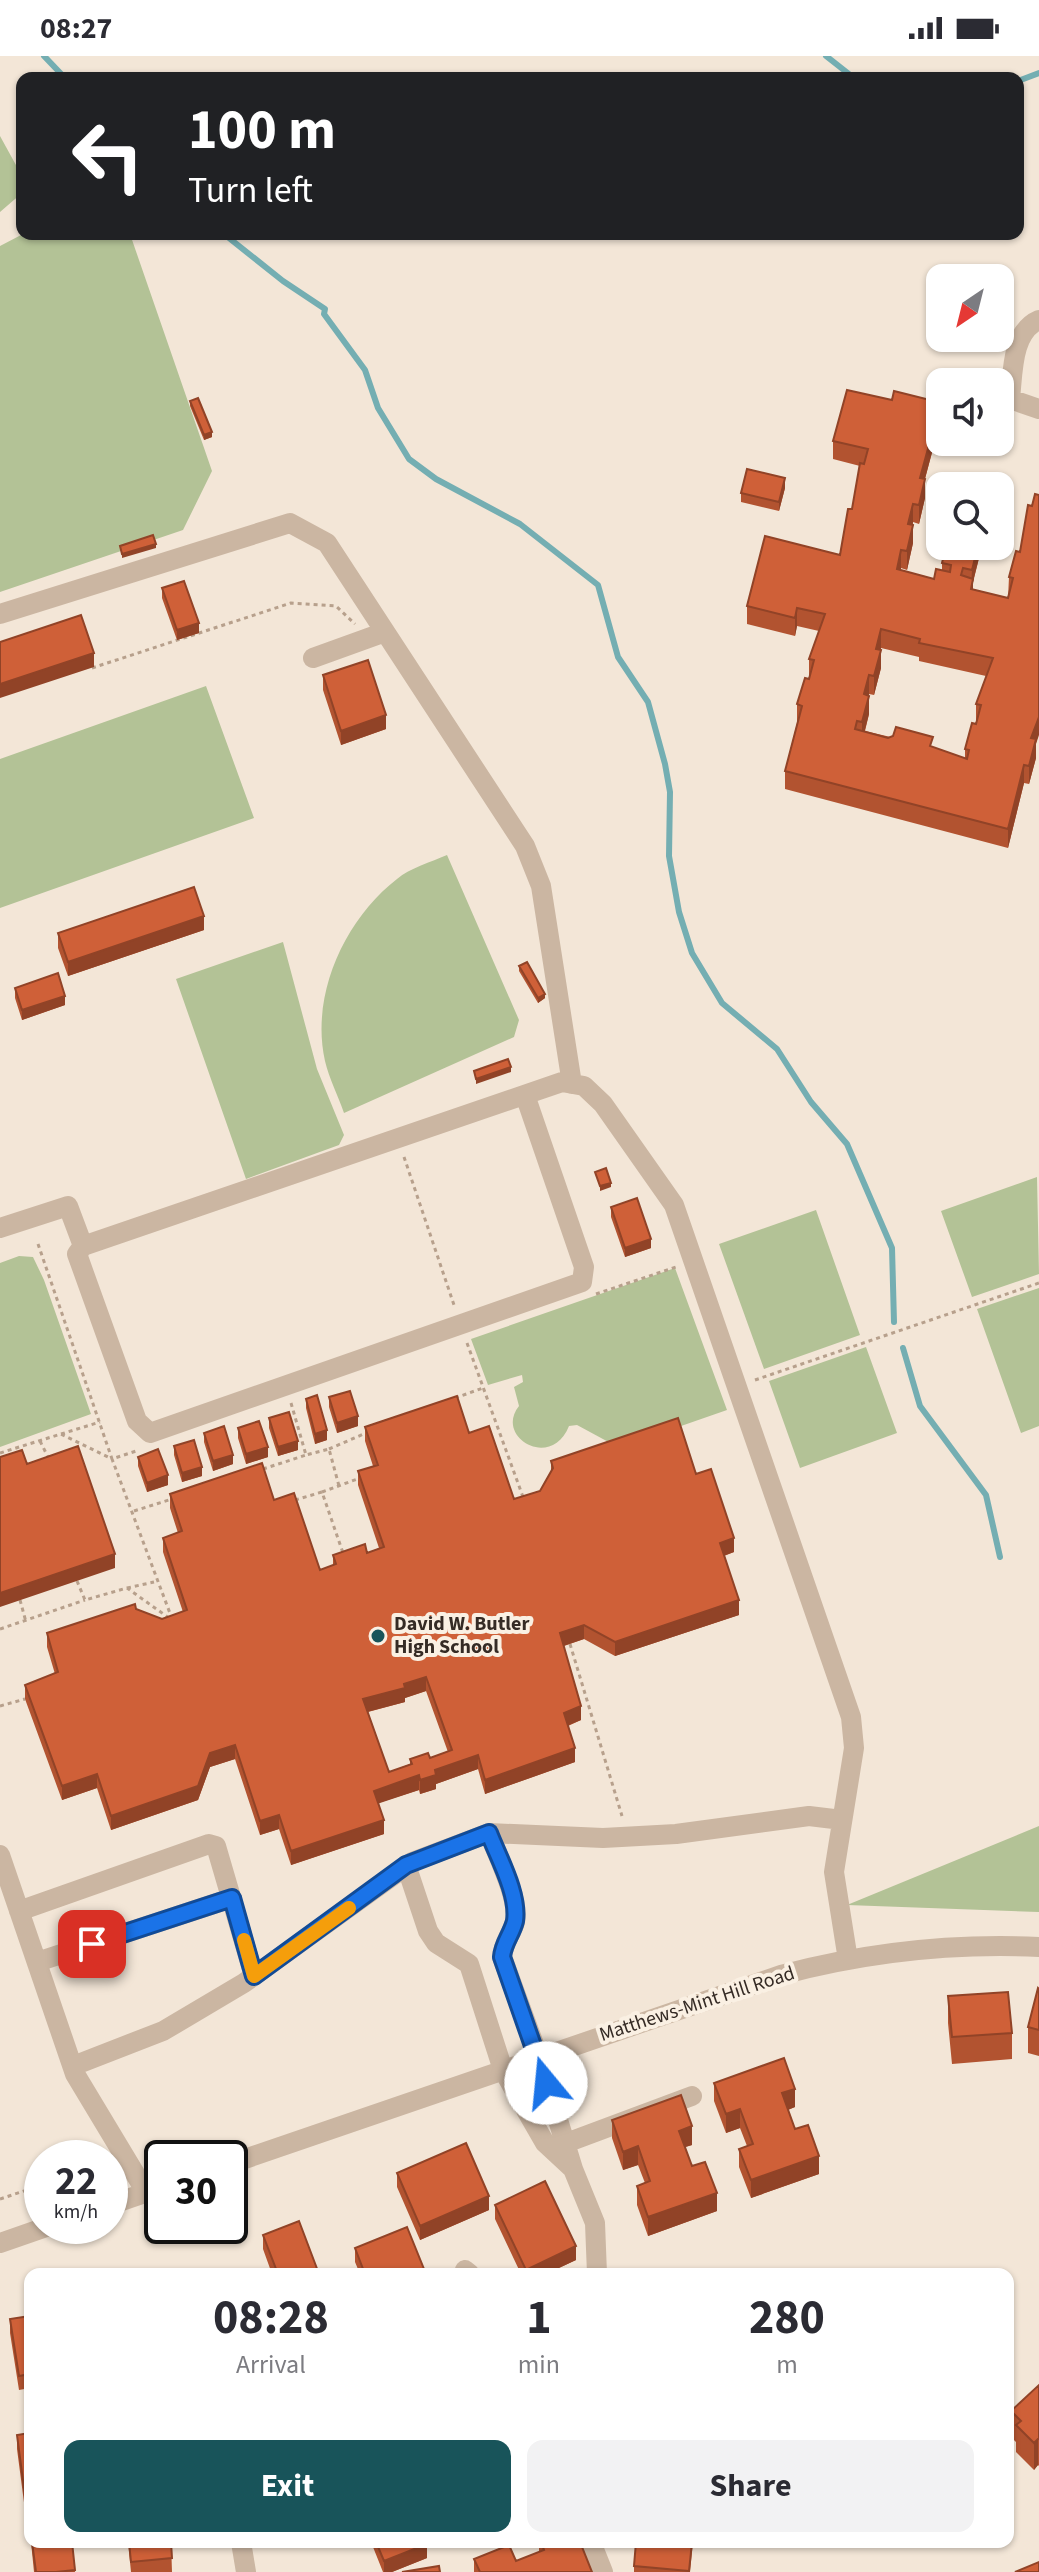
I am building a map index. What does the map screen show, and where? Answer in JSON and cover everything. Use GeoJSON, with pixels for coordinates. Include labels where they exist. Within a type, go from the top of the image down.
{"type":"FeatureCollection","features":[{"type":"Feature","properties":{"kind":"street"},"geometry":{"type":"LineString","coordinates":[[1039,320],[1029,325],[1017,348],[1010,399],[1039,409]]}},
{"type":"Feature","properties":{"kind":"street"},"geometry":{"type":"LineString","coordinates":[[0,614],[290,523],[327,543],[377,635],[525,846],[541,886],[572,1084]]}},
{"type":"Feature","properties":{"kind":"street"},"geometry":{"type":"LineString","coordinates":[[313,658],[377,635]]}},
{"type":"Feature","properties":{"kind":"street"},"geometry":{"type":"LineString","coordinates":[[525,1095],[584,1267],[582,1282],[150,1433],[137,1421],[77,1254],[83,1246],[562,1082],[584,1086],[603,1104],[674,1205],[851,1717],[854,1748],[834,1872],[848,1960]]}},
{"type":"Feature","properties":{"kind":"street"},"geometry":{"type":"LineString","coordinates":[[0,1228],[68,1206],[83,1246]]}},
{"type":"Feature","properties":{"kind":"street"},"geometry":{"type":"LineString","coordinates":[[73,2066],[163,2031],[254,1976],[406,1865],[489,1833],[628,1837],[809,1816],[842,1820]]}},
{"type":"Feature","properties":{"kind":"street"},"geometry":{"type":"LineString","coordinates":[[460,1958],[492,1958],[503,1946],[514,1924],[516,1907],[489,1833]]}},
{"type":"Feature","properties":{"kind":"street"},"geometry":{"type":"LineString","coordinates":[[19,1911],[209,1844],[216,1846],[254,1976]]}},
{"type":"Feature","properties":{"kind":"street"},"geometry":{"type":"LineString","coordinates":[[0,1855],[73,2066],[144,2175]]}},
{"type":"Feature","properties":{"kind":"street"},"geometry":{"type":"LineString","coordinates":[[406,1865],[428,1931],[436,1943],[469,1964],[503,2070],[545,2143],[573,2169]]}},
{"type":"Feature","properties":{"kind":"street"},"geometry":{"type":"LineString","coordinates":[[37,1962],[232,1898]]}},
{"type":"Feature","properties":{"kind":"street"},"geometry":{"type":"LineString","coordinates":[[503,1946],[502,1957],[539,2058],[573,2169],[595,2223],[597,2268]]}},
{"type":"Feature","properties":{"kind":"street","name":"Matthews-Mint Hill Road"},"geometry":{"type":"LineString","coordinates":[[248,2158],[781,1975],[848,1960],[933,1950],[1039,1947]]}},
{"type":"Feature","properties":{"kind":"street"},"geometry":{"type":"LineString","coordinates":[[566,2143],[692,2096]]}},
{"type":"Feature","properties":{"kind":"street"},"geometry":{"type":"LineString","coordinates":[[0,2243],[24,2235]]}},
{"type":"Feature","properties":{"kind":"street"},"geometry":{"type":"LineString","coordinates":[[242,2548],[246,2572]]}},
{"type":"Feature","properties":{"kind":"street"},"geometry":{"type":"LineString","coordinates":[[593,2548],[603,2572]]}},
{"type":"Feature","properties":{"kind":"path"},"geometry":{"type":"LineString","coordinates":[[80,671],[291,603],[336,606],[377,635]]}},
{"type":"Feature","properties":{"kind":"path"},"geometry":{"type":"LineString","coordinates":[[38,1244],[112,1459],[173,1620],[127,1588]]}},
{"type":"Feature","properties":{"kind":"path"},"geometry":{"type":"LineString","coordinates":[[738,1386],[1039,1283]]}},
{"type":"Feature","properties":{"kind":"path"},"geometry":{"type":"LineString","coordinates":[[449,1400],[483,1388]]}},
{"type":"Feature","properties":{"kind":"path"},"geometry":{"type":"LineString","coordinates":[[289,1398],[306,1455]]}},
{"type":"Feature","properties":{"kind":"path"},"geometry":{"type":"LineString","coordinates":[[2,1462],[0,1454],[100,1422]]}},
{"type":"Feature","properties":{"kind":"path"},"geometry":{"type":"LineString","coordinates":[[263,1469],[329,1449],[372,1431]]}},
{"type":"Feature","properties":{"kind":"path"},"geometry":{"type":"LineString","coordinates":[[61,1434],[112,1459]]}},
{"type":"Feature","properties":{"kind":"path"},"geometry":{"type":"LineString","coordinates":[[40,1439],[54,1470]]}},
{"type":"Feature","properties":{"kind":"path"},"geometry":{"type":"LineString","coordinates":[[329,1449],[339,1486]]}},
{"type":"Feature","properties":{"kind":"path"},"geometry":{"type":"LineString","coordinates":[[285,1503],[364,1477]]}},
{"type":"Feature","properties":{"kind":"path"},"geometry":{"type":"LineString","coordinates":[[322,1492],[347,1564]]}},
{"type":"Feature","properties":{"kind":"path"},"geometry":{"type":"LineString","coordinates":[[134,1511],[177,1497]]}},
{"type":"Feature","properties":{"kind":"path"},"geometry":{"type":"LineString","coordinates":[[77,1581],[85,1600]]}},
{"type":"Feature","properties":{"kind":"path"},"geometry":{"type":"LineString","coordinates":[[0,1629],[85,1600],[156,1581]]}},
{"type":"Feature","properties":{"kind":"path"},"geometry":{"type":"LineString","coordinates":[[20,1600],[26,1622]]}},
{"type":"Feature","properties":{"kind":"path"},"geometry":{"type":"LineString","coordinates":[[570,1644],[628,1837]]}},
{"type":"Feature","properties":{"kind":"path"},"geometry":{"type":"LineString","coordinates":[[0,1706],[25,1699]]}},
{"type":"Feature","properties":{"kind":"path"},"geometry":{"type":"LineString","coordinates":[[0,2199],[24,2191]]}},
{"type":"Feature","properties":{"kind":"green space"},"geometry":{"type":"Polygon","coordinates":[[[0,136],[16,165],[16,198],[0,212],[0,136]]]}},
{"type":"Feature","properties":{"kind":"green space"},"geometry":{"type":"Polygon","coordinates":[[[16,238],[132,240],[212,471],[183,530],[0,592],[0,246],[16,238]]]}},
{"type":"Feature","properties":{"kind":"green space"},"geometry":{"type":"Polygon","coordinates":[[[206,686],[254,818],[0,908],[0,759],[206,686]]]}},
{"type":"Feature","properties":{"kind":"green space"},"geometry":{"type":"Polygon","coordinates":[[[447,855],[519,1020],[514,1037],[344,1113],[325,1061],[322,1036],[327,985],[336,960],[347,937],[378,896],[408,872],[447,855]]]}},
{"type":"Feature","properties":{"kind":"green space"},"geometry":{"type":"Polygon","coordinates":[[[283,942],[317,1069],[344,1135],[339,1145],[246,1179],[176,979],[283,942]]]}},
{"type":"Feature","properties":{"kind":"green space"},"geometry":{"type":"Polygon","coordinates":[[[1037,1177],[1039,1274],[972,1297],[941,1211],[1037,1177]]]}},
{"type":"Feature","properties":{"kind":"green space"},"geometry":{"type":"Polygon","coordinates":[[[816,1210],[860,1335],[764,1369],[719,1244],[816,1210]]]}},
{"type":"Feature","properties":{"kind":"green space"},"geometry":{"type":"Polygon","coordinates":[[[19,1256],[33,1257],[44,1280],[91,1414],[0,1447],[0,1263],[19,1256]]]}},
{"type":"Feature","properties":{"kind":"green space"},"geometry":{"type":"Polygon","coordinates":[[[675,1268],[727,1410],[615,1449],[614,1445],[577,1425],[569,1426],[561,1439],[550,1446],[539,1448],[519,1438],[514,1429],[513,1418],[519,1406],[514,1387],[523,1382],[522,1375],[488,1385],[471,1339],[675,1268]]]}},
{"type":"Feature","properties":{"kind":"green space"},"geometry":{"type":"Polygon","coordinates":[[[1039,1288],[1039,1426],[1021,1433],[977,1309],[1039,1288]]]}},
{"type":"Feature","properties":{"kind":"green space"},"geometry":{"type":"Polygon","coordinates":[[[866,1347],[897,1433],[800,1468],[769,1381],[866,1347]]]}},
{"type":"Feature","properties":{"kind":"green space"},"geometry":{"type":"Polygon","coordinates":[[[1039,1826],[1039,1912],[847,1905],[1039,1826]]]}},
{"type":"Feature","properties":{"kind":"building"},"geometry":{"type":"Polygon","coordinates":[[[847,390],[892,400],[894,391],[926,399],[926,456],[920,478],[925,479],[919,505],[913,504],[908,524],[913,525],[907,551],[901,550],[897,569],[934,579],[936,569],[950,572],[951,565],[942,563],[943,560],[974,560],[972,570],[963,568],[961,575],[973,579],[971,589],[1008,598],[1013,578],[1009,577],[1016,551],[1020,552],[1028,505],[1032,506],[1035,494],[1039,495],[1039,717],[1031,738],[1036,739],[1029,766],[1024,765],[1008,829],[785,771],[802,706],[797,704],[805,678],[809,679],[814,660],[809,659],[825,614],[797,608],[795,618],[747,606],[765,536],[840,555],[860,463],[864,464],[868,449],[833,441],[847,390]],[[881,629],[876,649],[881,650],[874,676],[869,675],[864,694],[869,696],[862,722],[857,721],[855,729],[888,738],[893,736],[896,727],[933,737],[930,746],[967,759],[969,750],[965,749],[981,705],[976,704],[993,658],[919,643],[920,639],[881,629]]]}},
{"type":"Feature","properties":{"kind":"building"},"geometry":{"type":"Polygon","coordinates":[[[198,398],[212,432],[204,435],[190,401],[198,398]]]}},
{"type":"Feature","properties":{"kind":"building"},"geometry":{"type":"Polygon","coordinates":[[[747,469],[785,478],[779,502],[741,493],[747,469]]]}},
{"type":"Feature","properties":{"kind":"building"},"geometry":{"type":"Polygon","coordinates":[[[153,535],[156,544],[122,554],[120,546],[153,535]]]}},
{"type":"Feature","properties":{"kind":"building"},"geometry":{"type":"Polygon","coordinates":[[[184,581],[199,623],[177,630],[162,588],[184,581]]]}},
{"type":"Feature","properties":{"kind":"building"},"geometry":{"type":"Polygon","coordinates":[[[81,615],[94,653],[0,684],[0,642],[81,615]]]}},
{"type":"Feature","properties":{"kind":"building"},"geometry":{"type":"Polygon","coordinates":[[[368,660],[386,715],[341,731],[323,675],[368,660]]]}},
{"type":"Feature","properties":{"kind":"building"},"geometry":{"type":"Polygon","coordinates":[[[194,887],[204,916],[68,962],[58,933],[194,887]]]}},
{"type":"Feature","properties":{"kind":"building"},"geometry":{"type":"Polygon","coordinates":[[[527,962],[545,994],[538,998],[519,966],[527,962]]]}},
{"type":"Feature","properties":{"kind":"building"},"geometry":{"type":"Polygon","coordinates":[[[58,973],[65,996],[22,1010],[15,988],[58,973]]]}},
{"type":"Feature","properties":{"kind":"building"},"geometry":{"type":"Polygon","coordinates":[[[508,1059],[511,1067],[476,1079],[474,1071],[508,1059]]]}},
{"type":"Feature","properties":{"kind":"building"},"geometry":{"type":"Polygon","coordinates":[[[606,1168],[611,1183],[600,1186],[595,1172],[606,1168]]]}},
{"type":"Feature","properties":{"kind":"building"},"geometry":{"type":"Polygon","coordinates":[[[637,1198],[651,1239],[625,1248],[611,1207],[637,1198]]]}},
{"type":"Feature","properties":{"kind":"building"},"geometry":{"type":"Polygon","coordinates":[[[350,1391],[358,1416],[337,1423],[329,1397],[350,1391]]]}},
{"type":"Feature","properties":{"kind":"building"},"geometry":{"type":"Polygon","coordinates":[[[317,1395],[327,1430],[315,1434],[306,1399],[317,1395]]]}},
{"type":"Feature","properties":{"kind":"building","name":"David W. Butler High School"},"geometry":{"type":"Polygon","coordinates":[[[457,1396],[469,1433],[489,1426],[514,1499],[540,1491],[553,1468],[551,1461],[678,1418],[696,1474],[711,1469],[734,1538],[720,1543],[739,1600],[615,1642],[584,1625],[560,1633],[581,1706],[564,1713],[575,1748],[485,1780],[478,1755],[435,1770],[436,1775],[420,1780],[419,1775],[374,1791],[384,1820],[291,1851],[279,1815],[260,1821],[235,1745],[210,1753],[198,1786],[111,1816],[97,1774],[62,1786],[25,1685],[58,1672],[47,1633],[135,1604],[136,1609],[162,1619],[187,1610],[163,1538],[182,1531],[170,1494],[262,1463],[274,1500],[294,1493],[320,1570],[336,1564],[333,1555],[365,1544],[367,1553],[384,1547],[358,1471],[378,1465],[365,1427],[457,1396]],[[426,1677],[404,1684],[405,1688],[363,1699],[389,1772],[412,1764],[410,1759],[428,1753],[430,1758],[452,1750],[426,1677]]]}},
{"type":"Feature","properties":{"kind":"building"},"geometry":{"type":"Polygon","coordinates":[[[289,1412],[298,1441],[278,1447],[269,1418],[289,1412]]]}},
{"type":"Feature","properties":{"kind":"building"},"geometry":{"type":"Polygon","coordinates":[[[259,1421],[268,1447],[246,1454],[238,1428],[259,1421]]]}},
{"type":"Feature","properties":{"kind":"building"},"geometry":{"type":"Polygon","coordinates":[[[224,1426],[233,1455],[213,1461],[204,1433],[224,1426]]]}},
{"type":"Feature","properties":{"kind":"building"},"geometry":{"type":"Polygon","coordinates":[[[194,1440],[202,1467],[182,1473],[174,1446],[194,1440]]]}},
{"type":"Feature","properties":{"kind":"building"},"geometry":{"type":"Polygon","coordinates":[[[78,1446],[115,1554],[0,1593],[0,1457],[22,1450],[27,1464],[78,1446]]]}},
{"type":"Feature","properties":{"kind":"building"},"geometry":{"type":"Polygon","coordinates":[[[158,1449],[168,1475],[147,1483],[138,1457],[158,1449]]]}},
{"type":"Feature","properties":{"kind":"building"},"geometry":{"type":"Polygon","coordinates":[[[1039,1989],[1039,2030],[1028,2027],[1039,1989]]]}},
{"type":"Feature","properties":{"kind":"building"},"geometry":{"type":"Polygon","coordinates":[[[1008,1992],[1012,2033],[952,2037],[948,1996],[1008,1992]]]}},
{"type":"Feature","properties":{"kind":"building"},"geometry":{"type":"Polygon","coordinates":[[[784,2058],[795,2089],[782,2093],[795,2129],[808,2125],[819,2156],[751,2180],[739,2149],[753,2144],[740,2109],[726,2114],[714,2083],[784,2058]]]}},
{"type":"Feature","properties":{"kind":"building"},"geometry":{"type":"Polygon","coordinates":[[[681,2095],[692,2126],[679,2131],[692,2166],[705,2162],[717,2193],[648,2217],[637,2186],[650,2181],[638,2146],[623,2152],[612,2120],[681,2095]]]}},
{"type":"Feature","properties":{"kind":"building"},"geometry":{"type":"Polygon","coordinates":[[[466,2143],[489,2196],[420,2226],[397,2173],[466,2143]]]}},
{"type":"Feature","properties":{"kind":"building"},"geometry":{"type":"Polygon","coordinates":[[[545,2181],[576,2246],[525,2268],[495,2205],[545,2181]]]}},
{"type":"Feature","properties":{"kind":"building"},"geometry":{"type":"Polygon","coordinates":[[[299,2221],[317,2268],[276,2268],[263,2235],[299,2221]]]}},
{"type":"Feature","properties":{"kind":"building"},"geometry":{"type":"Polygon","coordinates":[[[407,2227],[424,2268],[363,2268],[355,2248],[407,2227]]]}},
{"type":"Feature","properties":{"kind":"building"},"geometry":{"type":"Polygon","coordinates":[[[24,2317],[24,2375],[19,2376],[10,2319],[24,2317]]]}},
{"type":"Feature","properties":{"kind":"building"},"geometry":{"type":"Polygon","coordinates":[[[1039,2385],[1039,2439],[1034,2443],[1016,2425],[1021,2421],[1014,2414],[1014,2408],[1039,2385]]]}},
{"type":"Feature","properties":{"kind":"building"},"geometry":{"type":"Polygon","coordinates":[[[24,2434],[24,2488],[17,2435],[24,2434]]]}},
{"type":"Feature","properties":{"kind":"building"},"geometry":{"type":"Polygon","coordinates":[[[33,2548],[73,2548],[75,2570],[36,2572],[33,2548]]]}},
{"type":"Feature","properties":{"kind":"building"},"geometry":{"type":"Polygon","coordinates":[[[130,2548],[171,2548],[172,2558],[131,2562],[130,2548]]]}},
{"type":"Feature","properties":{"kind":"building"},"geometry":{"type":"Polygon","coordinates":[[[379,2548],[417,2548],[384,2561],[379,2548]]]}},
{"type":"Feature","properties":{"kind":"building"},"geometry":{"type":"Polygon","coordinates":[[[502,2548],[510,2548],[516,2561],[544,2550],[582,2548],[592,2572],[480,2572],[474,2559],[502,2548]]]}},
{"type":"Feature","properties":{"kind":"building"},"geometry":{"type":"Polygon","coordinates":[[[636,2548],[691,2548],[689,2571],[634,2566],[636,2548]]]}},
{"type":"Feature","properties":{"kind":"building"},"geometry":{"type":"Polygon","coordinates":[[[1039,2562],[1039,2572],[1015,2572],[1039,2562]]]}},
{"type":"Feature","properties":{"kind":"building"},"geometry":{"type":"Polygon","coordinates":[[[439,2566],[440,2572],[402,2572],[439,2566]]]}},
{"type":"Feature","properties":{"kind":"waterway"},"geometry":{"type":"LineString","coordinates":[[44,56],[59,72]]}},
{"type":"Feature","properties":{"kind":"waterway"},"geometry":{"type":"LineString","coordinates":[[826,56],[846,72]]}},
{"type":"Feature","properties":{"kind":"waterway"},"geometry":{"type":"LineString","coordinates":[[1024,79],[1039,73]]}},
{"type":"Feature","properties":{"kind":"waterway"},"geometry":{"type":"LineString","coordinates":[[232,240],[283,281],[325,309],[324,314],[365,370],[378,408],[409,459],[436,479],[520,524],[598,585],[618,657],[648,702],[665,764],[670,792],[669,856],[679,912],[692,953],[722,1003],[777,1049],[811,1102],[847,1144],[892,1248],[894,1322]]}},
{"type":"Feature","properties":{"kind":"waterway"},"geometry":{"type":"LineString","coordinates":[[903,1348],[920,1406],[986,1495],[1000,1557]]}},
{"type":"Feature","properties":{"kind":"slow traffic"},"geometry":{"type":"LineString","coordinates":[[244,1940],[254,1976],[349,1908]]}},
{"type":"Feature","properties":{"kind":"place","name":"David W. Butler High School"},"geometry":{"type":"Point","coordinates":[378,1636]}},
{"type":"Feature","properties":{"kind":"route"},"geometry":{"type":"LineString","coordinates":[[92,1944],[232,1898],[254,1976],[406,1865],[489,1833],[516,1907],[514,1924],[503,1946],[502,1957],[546,2083]]}}]}
